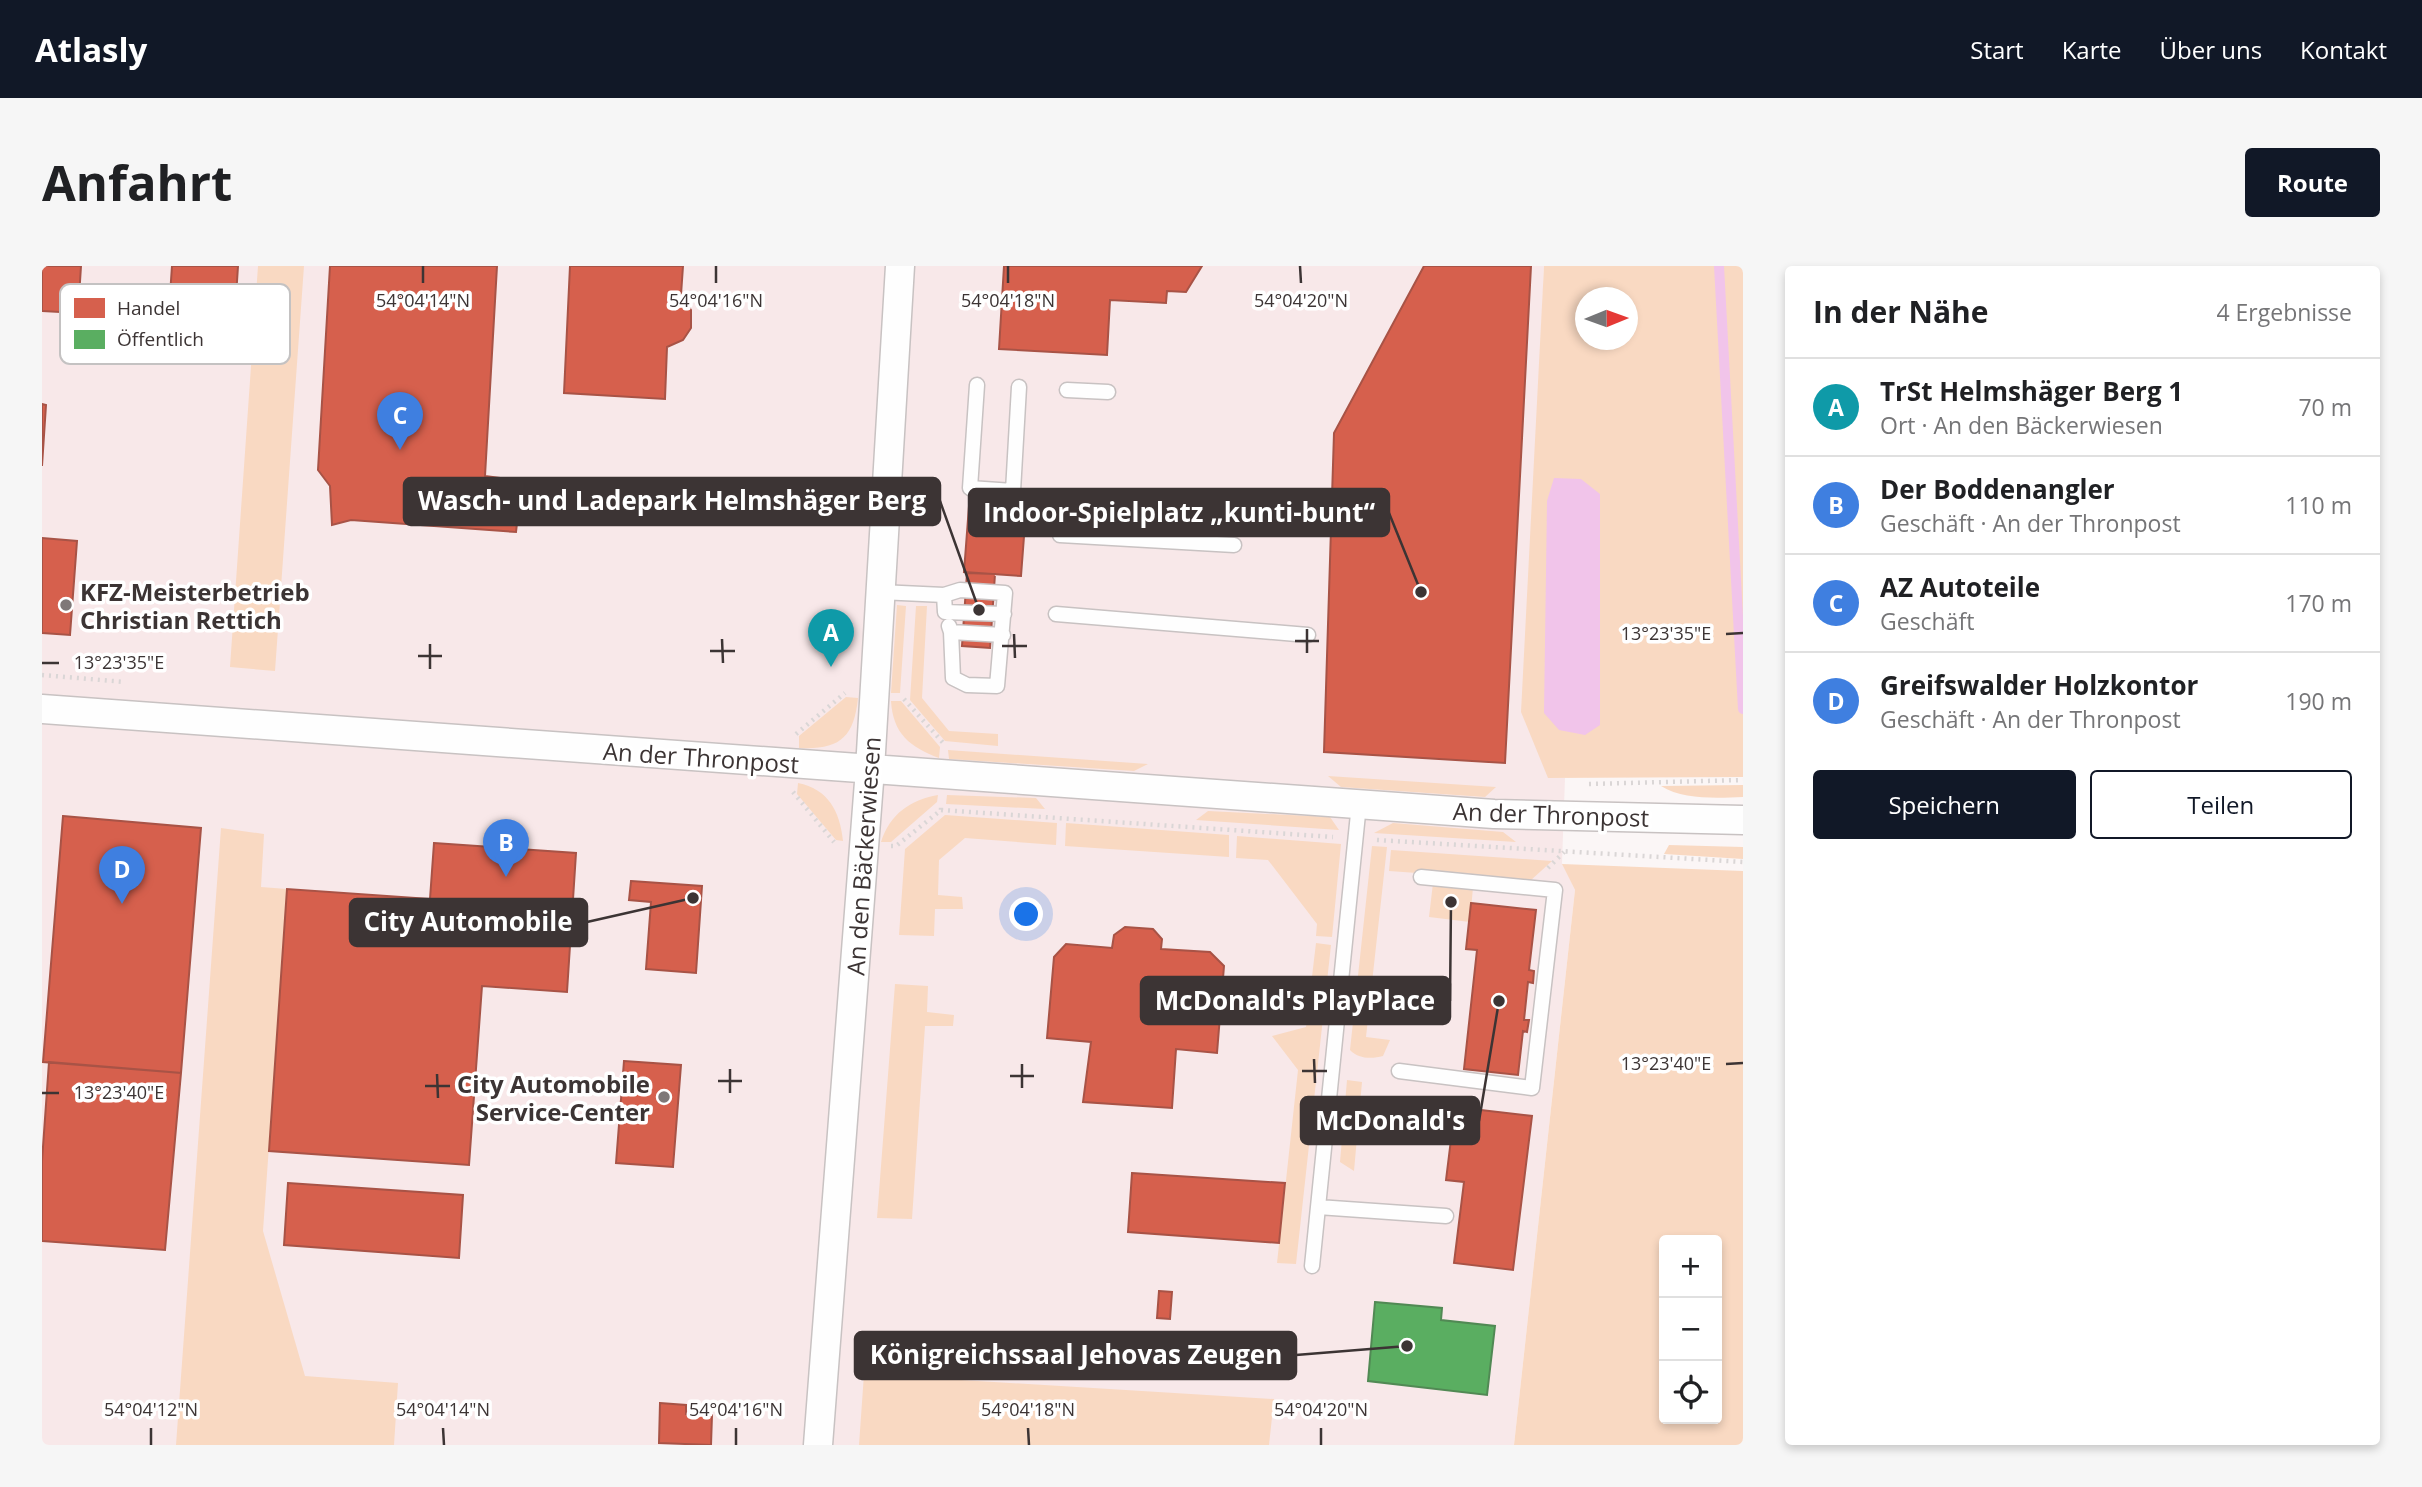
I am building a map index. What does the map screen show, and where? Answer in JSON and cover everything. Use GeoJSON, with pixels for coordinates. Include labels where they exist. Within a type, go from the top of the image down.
{"type":"FeatureCollection","features":[{"type":"Feature","properties":{"kind":"street","name":"An den Bäckerwiesen"},"geometry":{"type":"LineString","coordinates":[[817,1445],[870,769],[900,266]]}},
{"type":"Feature","properties":{"kind":"street","name":"An der Thronpost"},"geometry":{"type":"LineString","coordinates":[[42,709],[1494,814],[1743,820]]}},
{"type":"Feature","properties":{"kind":"lane"},"geometry":{"type":"LineString","coordinates":[[977,385],[971,488],[1013,491],[1019,387]]}},
{"type":"Feature","properties":{"kind":"lane"},"geometry":{"type":"LineString","coordinates":[[1067,390],[1108,392]]}},
{"type":"Feature","properties":{"kind":"lane"},"geometry":{"type":"LineString","coordinates":[[1060,535],[1234,545]]}},
{"type":"Feature","properties":{"kind":"lane"},"geometry":{"type":"LineString","coordinates":[[880,592],[944,595],[960,590],[1005,593],[997,686],[967,685],[953,678],[951,632],[945,612],[944,595]]}},
{"type":"Feature","properties":{"kind":"lane"},"geometry":{"type":"LineString","coordinates":[[945,612],[1004,614]]}},
{"type":"Feature","properties":{"kind":"lane"},"geometry":{"type":"LineString","coordinates":[[1056,614],[1308,635]]}},
{"type":"Feature","properties":{"kind":"lane"},"geometry":{"type":"LineString","coordinates":[[951,632],[1003,635]]}},
{"type":"Feature","properties":{"kind":"lane"},"geometry":{"type":"LineString","coordinates":[[1312,1266],[1359,804]]}},
{"type":"Feature","properties":{"kind":"lane"},"geometry":{"type":"LineString","coordinates":[[1399,1071],[1532,1088],[1555,890],[1421,877]]}},
{"type":"Feature","properties":{"kind":"lane"},"geometry":{"type":"LineString","coordinates":[[1318,1207],[1446,1216]]}},
{"type":"Feature","properties":{"kind":"path"},"geometry":{"type":"LineString","coordinates":[[793,792],[796,732],[845,692],[901,696],[944,745],[958,746]]}},
{"type":"Feature","properties":{"kind":"path"},"geometry":{"type":"LineString","coordinates":[[1582,784],[1743,780]]}},
{"type":"Feature","properties":{"kind":"shaded area"},"geometry":{"type":"Polygon","coordinates":[[[42,266],[1544,266],[1538,418],[1548,778],[1565,778],[1562,863],[1575,890],[1514,1445],[42,1445],[42,266]]]}},
{"type":"Feature","properties":{"kind":"shaded area"},"geometry":{"type":"Polygon","coordinates":[[[258,266],[304,266],[275,671],[230,667],[251,364],[290,364],[290,284],[257,284],[258,266]]]}},
{"type":"Feature","properties":{"kind":"shaded area"},"geometry":{"type":"Polygon","coordinates":[[[1544,266],[1743,266],[1743,777],[1548,778],[1521,712],[1544,266]]]}},
{"type":"Feature","properties":{"kind":"shaded area"},"geometry":{"type":"Polygon","coordinates":[[[1554,478],[1581,479],[1600,494],[1600,725],[1585,735],[1559,730],[1544,713],[1547,501],[1554,478]]]}},
{"type":"Feature","properties":{"kind":"shaded area"},"geometry":{"type":"Polygon","coordinates":[[[897,605],[906,606],[900,693],[891,693],[897,605]]]}},
{"type":"Feature","properties":{"kind":"shaded area"},"geometry":{"type":"Polygon","coordinates":[[[916,606],[927,606],[922,698],[949,731],[998,734],[998,746],[945,741],[910,700],[916,606]]]}},
{"type":"Feature","properties":{"kind":"shaded area"},"geometry":{"type":"Polygon","coordinates":[[[846,697],[858,698],[853,723],[842,739],[825,747],[799,748],[799,736],[846,697]]]}},
{"type":"Feature","properties":{"kind":"shaded area"},"geometry":{"type":"Polygon","coordinates":[[[891,701],[901,701],[940,747],[939,758],[912,744],[899,731],[891,701]]]}},
{"type":"Feature","properties":{"kind":"shaded area"},"geometry":{"type":"Polygon","coordinates":[[[948,750],[1148,764],[1134,771],[949,759],[948,750]]]}},
{"type":"Feature","properties":{"kind":"shaded area"},"geometry":{"type":"Polygon","coordinates":[[[1328,776],[1496,787],[1485,797],[1341,787],[1328,776]]]}},
{"type":"Feature","properties":{"kind":"shaded area"},"geometry":{"type":"Polygon","coordinates":[[[798,783],[817,790],[831,803],[839,820],[843,841],[836,840],[797,794],[798,783]]]}},
{"type":"Feature","properties":{"kind":"shaded area"},"geometry":{"type":"Polygon","coordinates":[[[1743,785],[1743,797],[1722,798],[1679,794],[1661,786],[1743,785]]]}},
{"type":"Feature","properties":{"kind":"shaded area"},"geometry":{"type":"Polygon","coordinates":[[[938,795],[937,802],[891,842],[881,842],[890,824],[902,810],[938,795]]]}},
{"type":"Feature","properties":{"kind":"shaded area"},"geometry":{"type":"Polygon","coordinates":[[[947,795],[1036,798],[1045,809],[946,804],[947,795]]]}},
{"type":"Feature","properties":{"kind":"shaded area"},"geometry":{"type":"Polygon","coordinates":[[[1208,811],[1330,817],[1339,830],[1196,820],[1208,811]]]}},
{"type":"Feature","properties":{"kind":"shaded area"},"geometry":{"type":"Polygon","coordinates":[[[945,815],[1057,823],[1056,845],[965,838],[939,860],[938,895],[962,897],[963,909],[935,909],[934,936],[899,935],[905,849],[945,815]]]}},
{"type":"Feature","properties":{"kind":"shaded area"},"geometry":{"type":"Polygon","coordinates":[[[1066,823],[1229,835],[1229,857],[1065,846],[1066,823]]]}},
{"type":"Feature","properties":{"kind":"shaded area"},"geometry":{"type":"Polygon","coordinates":[[[1393,823],[1503,832],[1516,842],[1374,833],[1393,823]]]}},
{"type":"Feature","properties":{"kind":"shaded area"},"geometry":{"type":"Polygon","coordinates":[[[221,828],[264,834],[261,887],[287,889],[263,1231],[305,1376],[398,1383],[394,1445],[176,1445],[221,828]]]}},
{"type":"Feature","properties":{"kind":"shaded area"},"geometry":{"type":"Polygon","coordinates":[[[1237,836],[1341,844],[1332,937],[1316,936],[1317,924],[1268,860],[1236,858],[1237,836]]]}},
{"type":"Feature","properties":{"kind":"shaded area"},"geometry":{"type":"Polygon","coordinates":[[[1669,845],[1743,847],[1743,859],[1664,854],[1669,845]]]}},
{"type":"Feature","properties":{"kind":"shaded area"},"geometry":{"type":"Polygon","coordinates":[[[1372,846],[1387,847],[1366,1037],[1390,1040],[1383,1056],[1370,1058],[1361,1057],[1350,1050],[1372,846]]]}},
{"type":"Feature","properties":{"kind":"shaded area"},"geometry":{"type":"Polygon","coordinates":[[[1391,850],[1552,861],[1530,881],[1389,871],[1391,850]]]}},
{"type":"Feature","properties":{"kind":"shaded area"},"geometry":{"type":"Polygon","coordinates":[[[1562,864],[1743,871],[1743,1445],[1514,1445],[1575,890],[1562,864]]]}},
{"type":"Feature","properties":{"kind":"shaded area"},"geometry":{"type":"Polygon","coordinates":[[[1433,883],[1473,887],[1470,922],[1429,917],[1433,883]]]}},
{"type":"Feature","properties":{"kind":"shaded area"},"geometry":{"type":"Polygon","coordinates":[[[1316,943],[1331,945],[1296,1264],[1277,1263],[1298,1070],[1272,1036],[1306,1027],[1316,943]]]}},
{"type":"Feature","properties":{"kind":"shaded area"},"geometry":{"type":"Polygon","coordinates":[[[895,984],[928,986],[927,1012],[954,1015],[953,1026],[925,1026],[912,1219],[877,1218],[895,984]]]}},
{"type":"Feature","properties":{"kind":"shaded area"},"geometry":{"type":"Polygon","coordinates":[[[1347,1080],[1362,1082],[1354,1171],[1340,1162],[1347,1080]]]}},
{"type":"Feature","properties":{"kind":"shaded area"},"geometry":{"type":"Polygon","coordinates":[[[864,1374],[1274,1399],[1269,1445],[859,1445],[864,1374]]]}},
{"type":"Feature","properties":{"kind":"building: Handel"},"geometry":{"type":"Polygon","coordinates":[[[42,266],[81,266],[80,284],[60,284],[60,312],[42,311],[42,266]]]}},
{"type":"Feature","properties":{"kind":"building: Handel"},"geometry":{"type":"Polygon","coordinates":[[[172,266],[238,266],[237,284],[171,284],[172,266]]]}},
{"type":"Feature","properties":{"kind":"building: Handel"},"geometry":{"type":"Polygon","coordinates":[[[330,266],[497,266],[485,476],[522,481],[516,532],[351,520],[332,525],[330,486],[318,470],[330,266]]]}},
{"type":"Feature","properties":{"kind":"building: Handel"},"geometry":{"type":"Polygon","coordinates":[[[570,266],[683,266],[681,295],[691,310],[691,328],[683,340],[667,347],[665,399],[564,393],[570,266]]]}},
{"type":"Feature","properties":{"kind":"building: Handel"},"geometry":{"type":"Polygon","coordinates":[[[1004,266],[1202,266],[1186,292],[1167,291],[1166,303],[1110,300],[1107,355],[999,349],[1004,266]]]}},
{"type":"Feature","properties":{"kind":"building: Handel"},"geometry":{"type":"Polygon","coordinates":[[[1424,266],[1531,266],[1505,763],[1324,752],[1334,433],[1424,266]]]}},
{"type":"Feature","properties":{"kind":"building: Handel"},"geometry":{"type":"Polygon","coordinates":[[[42,404],[46,405],[42,466],[42,404]]]}},
{"type":"Feature","properties":{"kind":"building: Handel"},"geometry":{"type":"Polygon","coordinates":[[[969,506],[1026,510],[1021,576],[964,572],[969,506]]]}},
{"type":"Feature","properties":{"kind":"building: Handel"},"geometry":{"type":"Polygon","coordinates":[[[42,538],[77,541],[70,635],[42,633],[42,538]]]}},
{"type":"Feature","properties":{"kind":"building: Handel"},"geometry":{"type":"Polygon","coordinates":[[[967,573],[995,574],[990,648],[962,646],[967,573]]]}},
{"type":"Feature","properties":{"kind":"building: Handel"},"geometry":{"type":"Polygon","coordinates":[[[63,816],[201,828],[181,1073],[43,1062],[63,816]]]}},
{"type":"Feature","properties":{"kind":"building: Handel"},"geometry":{"type":"Polygon","coordinates":[[[434,843],[576,853],[567,992],[482,986],[469,1165],[269,1151],[287,889],[430,899],[434,843]]]}},
{"type":"Feature","properties":{"kind":"building: Handel"},"geometry":{"type":"Polygon","coordinates":[[[631,881],[702,886],[696,973],[646,969],[651,902],[629,900],[631,881]]]}},
{"type":"Feature","properties":{"kind":"building: Handel"},"geometry":{"type":"Polygon","coordinates":[[[1471,903],[1536,910],[1529,970],[1534,971],[1533,983],[1528,982],[1524,1020],[1529,1020],[1527,1032],[1523,1031],[1518,1075],[1464,1069],[1477,950],[1466,949],[1471,903]]]}},
{"type":"Feature","properties":{"kind":"building: Handel"},"geometry":{"type":"Polygon","coordinates":[[[1125,927],[1153,929],[1162,939],[1161,949],[1210,952],[1224,966],[1217,1053],[1176,1049],[1172,1108],[1083,1102],[1091,1042],[1047,1038],[1054,957],[1066,944],[1112,948],[1114,935],[1125,927]]]}},
{"type":"Feature","properties":{"kind":"building: Handel"},"geometry":{"type":"Polygon","coordinates":[[[624,1061],[681,1065],[673,1167],[616,1163],[624,1061]]]}},
{"type":"Feature","properties":{"kind":"building: Handel"},"geometry":{"type":"Polygon","coordinates":[[[49,1062],[181,1073],[165,1250],[42,1241],[42,1161],[49,1062]]]}},
{"type":"Feature","properties":{"kind":"building: Handel"},"geometry":{"type":"Polygon","coordinates":[[[1455,1107],[1532,1116],[1513,1270],[1454,1263],[1464,1182],[1446,1180],[1455,1107]]]}},
{"type":"Feature","properties":{"kind":"building: Handel"},"geometry":{"type":"Polygon","coordinates":[[[1132,1173],[1285,1183],[1279,1243],[1128,1232],[1132,1173]]]}},
{"type":"Feature","properties":{"kind":"building: Handel"},"geometry":{"type":"Polygon","coordinates":[[[288,1183],[463,1195],[459,1258],[284,1245],[288,1183]]]}},
{"type":"Feature","properties":{"kind":"building: Handel"},"geometry":{"type":"Polygon","coordinates":[[[1159,1291],[1172,1292],[1170,1319],[1157,1318],[1159,1291]]]}},
{"type":"Feature","properties":{"kind":"building: Handel"},"geometry":{"type":"Polygon","coordinates":[[[660,1403],[686,1405],[686,1414],[712,1415],[711,1445],[659,1443],[660,1403]]]}},
{"type":"Feature","properties":{"kind":"building: Öffentlich"},"geometry":{"type":"Polygon","coordinates":[[[1375,1302],[1442,1308],[1441,1320],[1495,1326],[1487,1395],[1368,1381],[1375,1302]]]}},
{"type":"Feature","properties":{"kind":"waterway"},"geometry":{"type":"LineString","coordinates":[[1719,266],[1743,709]]}},
{"type":"Feature","properties":{"kind":"place","name":"AZ Autoteile"},"geometry":{"type":"Point","coordinates":[400,450]}},
{"type":"Feature","properties":{"kind":"place","name":"Indoor-Spielplatz „kunti-bunt“"},"geometry":{"type":"Point","coordinates":[1421,592]}},
{"type":"Feature","properties":{"kind":"place","name":"KFZ-Meisterbetrieb Christian Rettich"},"geometry":{"type":"Point","coordinates":[66,605]}},
{"type":"Feature","properties":{"kind":"place","name":"Wasch- und Ladepark Helmshäger Berg"},"geometry":{"type":"Point","coordinates":[979,610]}},
{"type":"Feature","properties":{"kind":"place","name":"TrSt Helmshäger Berg 1"},"geometry":{"type":"Point","coordinates":[831,667]}},
{"type":"Feature","properties":{"kind":"place","name":"Der Boddenangler"},"geometry":{"type":"Point","coordinates":[506,877]}},
{"type":"Feature","properties":{"kind":"place","name":"City Automobile"},"geometry":{"type":"Point","coordinates":[693,898]}},
{"type":"Feature","properties":{"kind":"place","name":"McDonald's PlayPlace"},"geometry":{"type":"Point","coordinates":[1451,902]}},
{"type":"Feature","properties":{"kind":"place","name":"Greifswalder Holzkontor"},"geometry":{"type":"Point","coordinates":[122,904]}},
{"type":"Feature","properties":{"kind":"place","name":"McDonald's"},"geometry":{"type":"Point","coordinates":[1499,1001]}},
{"type":"Feature","properties":{"kind":"place","name":"City Automobile Service-Center"},"geometry":{"type":"Point","coordinates":[664,1097]}},
{"type":"Feature","properties":{"kind":"place","name":"Königreichssaal Jehovas Zeugen"},"geometry":{"type":"Point","coordinates":[1407,1346]}}]}
